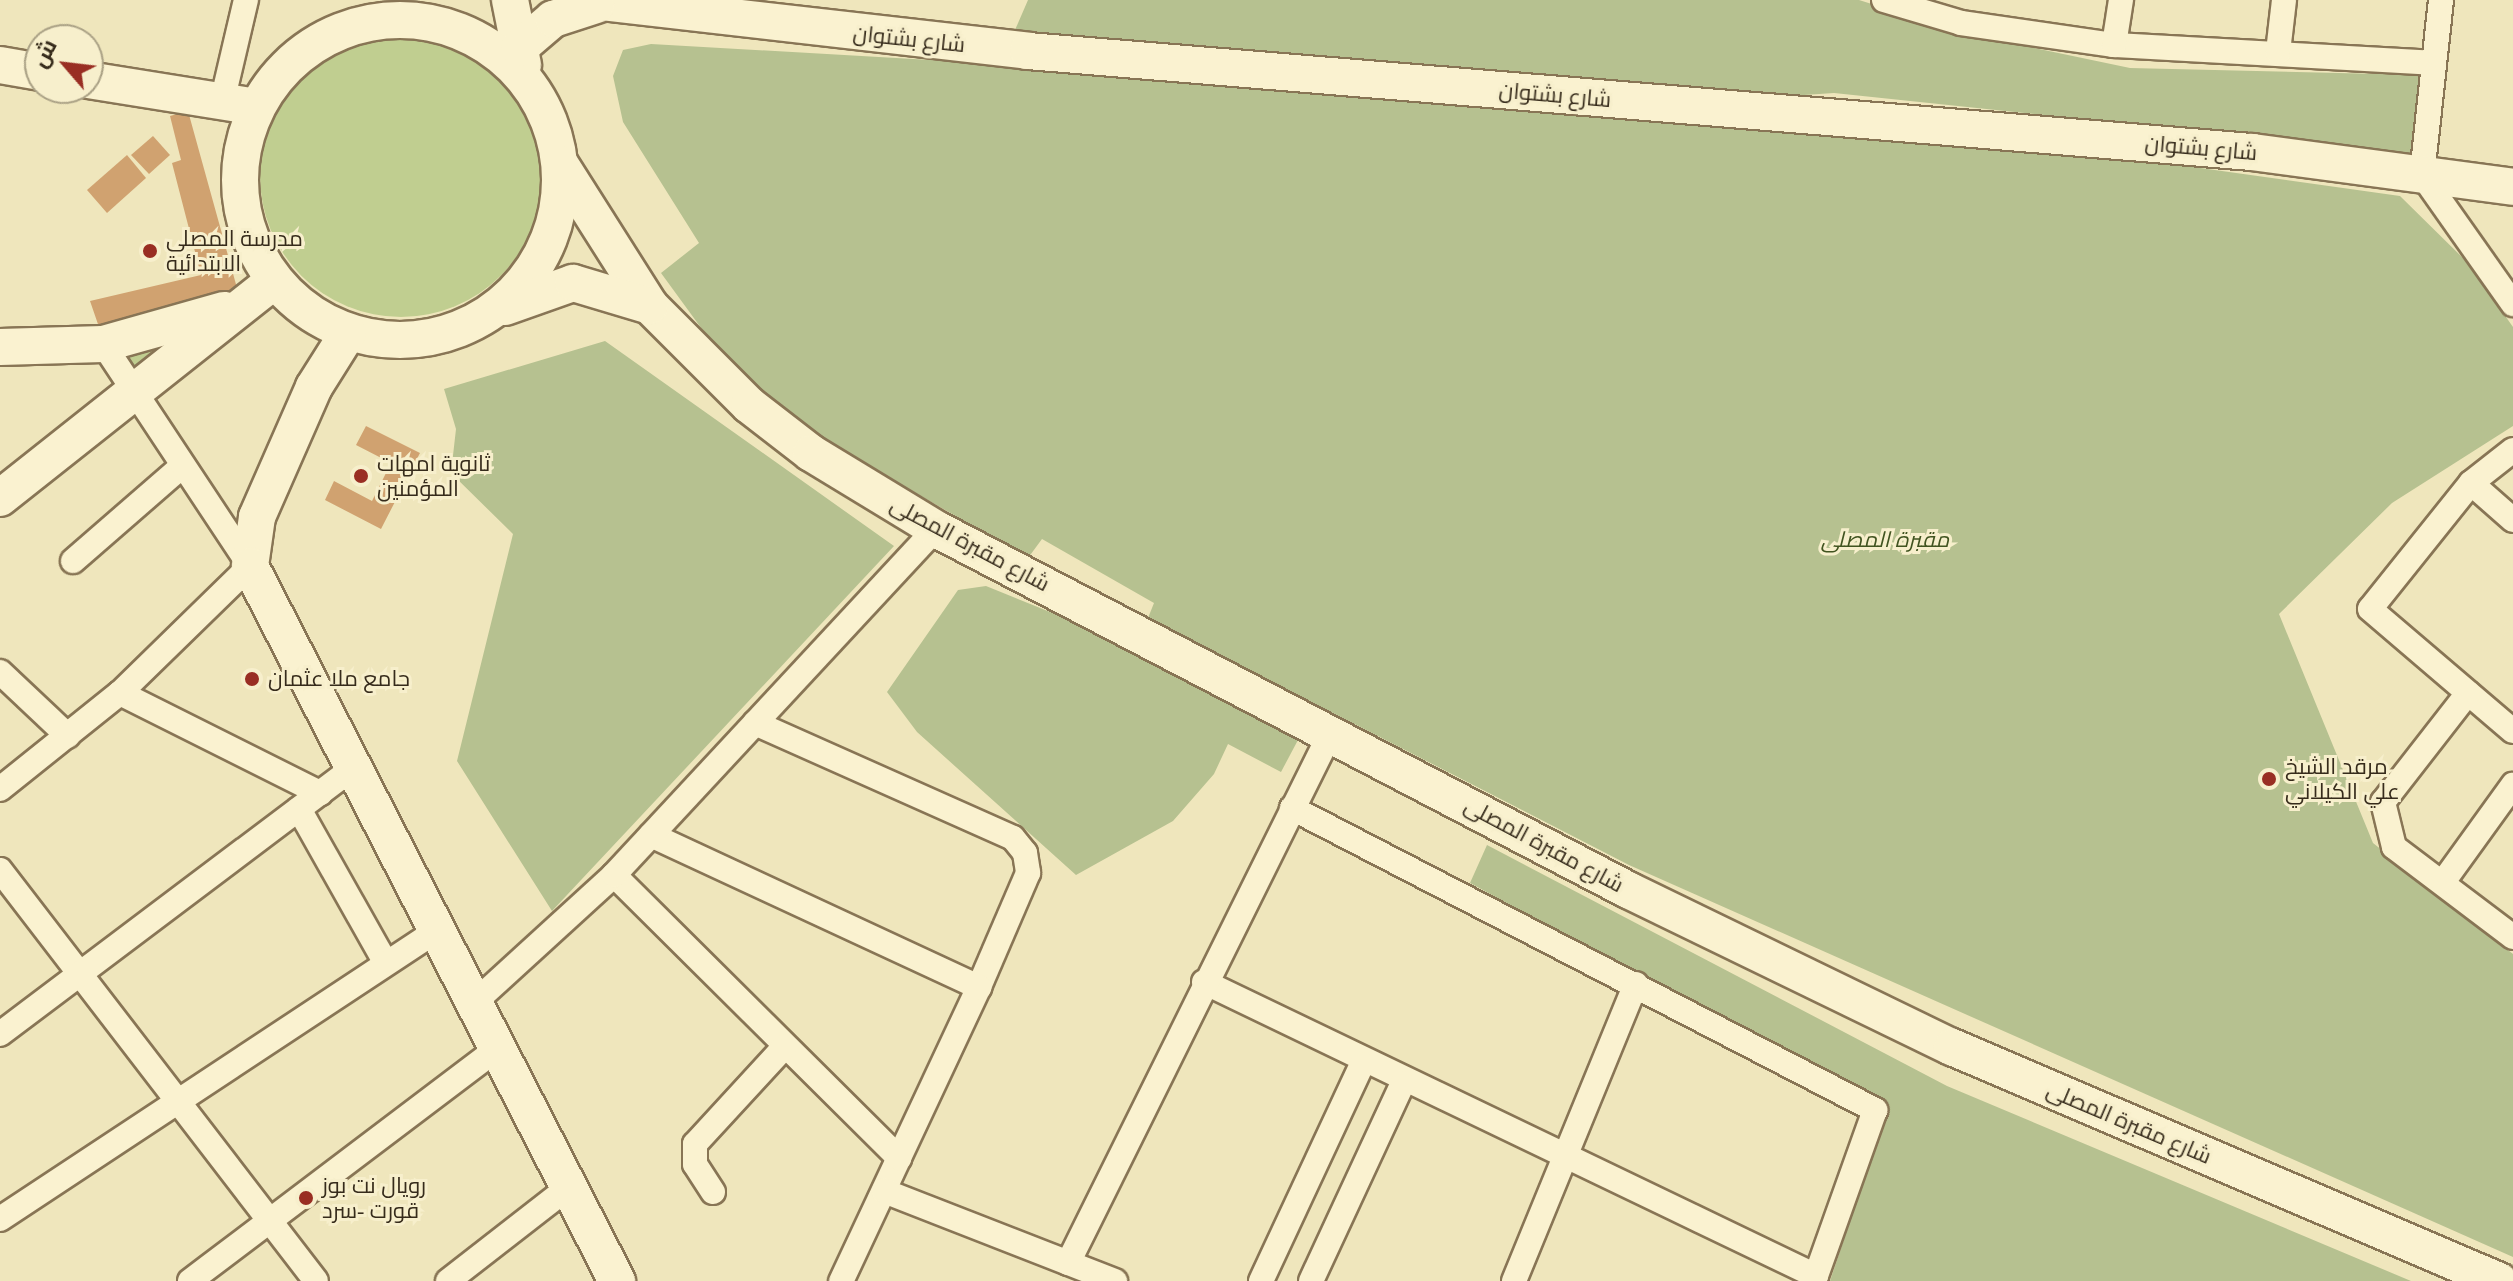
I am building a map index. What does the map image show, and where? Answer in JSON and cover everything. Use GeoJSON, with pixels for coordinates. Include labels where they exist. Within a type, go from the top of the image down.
{"type":"FeatureCollection","features":[{"type":"Feature","properties":{"kind":"street"},"geometry":{"type":"LineString","coordinates":[[222,102],[246,0]]}},
{"type":"Feature","properties":{"kind":"street"},"geometry":{"type":"LineString","coordinates":[[415,20],[458,0]]}},
{"type":"Feature","properties":{"kind":"street"},"geometry":{"type":"LineString","coordinates":[[510,0],[523,65],[560,164],[558,210],[543,253],[516,291],[481,319],[408,340],[348,333],[307,312],[274,281],[251,241],[240,197],[242,151],[257,107],[285,69],[323,40],[367,23],[415,20],[478,39],[523,65]]}},
{"type":"Feature","properties":{"kind":"street"},"geometry":{"type":"LineString","coordinates":[[1884,0],[1962,11],[2114,45],[2433,63]]}},
{"type":"Feature","properties":{"kind":"street"},"geometry":{"type":"LineString","coordinates":[[2114,45],[2121,0]]}},
{"type":"Feature","properties":{"kind":"street"},"geometry":{"type":"LineString","coordinates":[[2278,52],[2284,0]]}},
{"type":"Feature","properties":{"kind":"street"},"geometry":{"type":"LineString","coordinates":[[2441,0],[2422,175],[2513,304]]}},
{"type":"Feature","properties":{"kind":"street","name":"شارع بشتوان"},"geometry":{"type":"LineString","coordinates":[[523,65],[553,19],[590,3],[1028,51],[2252,152],[2513,187]]}},
{"type":"Feature","properties":{"kind":"street"},"geometry":{"type":"LineString","coordinates":[[0,65],[24,69]]}},
{"type":"Feature","properties":{"kind":"street"},"geometry":{"type":"LineString","coordinates":[[104,83],[257,107]]}},
{"type":"Feature","properties":{"kind":"street","name":"شارع مقبرة المصلى"},"geometry":{"type":"LineString","coordinates":[[560,164],[650,306],[749,405],[936,529],[1332,730],[1628,890],[1952,1047],[2499,1281]]}},
{"type":"Feature","properties":{"kind":"street"},"geometry":{"type":"LineString","coordinates":[[0,498],[130,391],[274,281]]}},
{"type":"Feature","properties":{"kind":"street","name":"شارع مقبرة المصلى"},"geometry":{"type":"LineString","coordinates":[[481,319],[544,288],[573,283],[650,306]]}},
{"type":"Feature","properties":{"kind":"street"},"geometry":{"type":"LineString","coordinates":[[0,347],[103,344],[241,306]]}},
{"type":"Feature","properties":{"kind":"street"},"geometry":{"type":"LineString","coordinates":[[0,789],[9,766],[68,736],[120,693],[250,566],[257,517],[314,387],[348,333]]}},
{"type":"Feature","properties":{"kind":"street"},"geometry":{"type":"LineString","coordinates":[[103,344],[130,391],[250,566],[357,765],[436,931],[617,1281]]}},
{"type":"Feature","properties":{"kind":"street"},"geometry":{"type":"LineString","coordinates":[[2513,450],[2471,483],[2370,609],[2513,731]]}},
{"type":"Feature","properties":{"kind":"street"},"geometry":{"type":"LineString","coordinates":[[73,561],[181,467]]}},
{"type":"Feature","properties":{"kind":"street"},"geometry":{"type":"LineString","coordinates":[[2471,483],[2513,520]]}},
{"type":"Feature","properties":{"kind":"street"},"geometry":{"type":"LineString","coordinates":[[475,1002],[614,875],[936,529]]}},
{"type":"Feature","properties":{"kind":"street"},"geometry":{"type":"LineString","coordinates":[[0,672],[68,736]]}},
{"type":"Feature","properties":{"kind":"street"},"geometry":{"type":"LineString","coordinates":[[120,693],[320,793]]}},
{"type":"Feature","properties":{"kind":"street"},"geometry":{"type":"LineString","coordinates":[[2468,693],[2383,802],[2394,847],[2513,937]]}},
{"type":"Feature","properties":{"kind":"street"},"geometry":{"type":"LineString","coordinates":[[755,723],[1013,838],[1025,853],[1028,873],[979,987],[841,1281]]}},
{"type":"Feature","properties":{"kind":"street"},"geometry":{"type":"LineString","coordinates":[[1068,1263],[1204,982],[1332,730]]}},
{"type":"Feature","properties":{"kind":"street"},"geometry":{"type":"LineString","coordinates":[[0,1034],[357,765]]}},
{"type":"Feature","properties":{"kind":"street"},"geometry":{"type":"LineString","coordinates":[[2443,882],[2513,785]]}},
{"type":"Feature","properties":{"kind":"street"},"geometry":{"type":"LineString","coordinates":[[1204,982],[1362,1064],[1815,1278],[1875,1110],[1292,808]]}},
{"type":"Feature","properties":{"kind":"street"},"geometry":{"type":"LineString","coordinates":[[299,809],[384,960]]}},
{"type":"Feature","properties":{"kind":"street"},"geometry":{"type":"LineString","coordinates":[[651,835],[979,987]]}},
{"type":"Feature","properties":{"kind":"street"},"geometry":{"type":"LineString","coordinates":[[0,870],[81,971],[316,1281]]}},
{"type":"Feature","properties":{"kind":"street"},"geometry":{"type":"LineString","coordinates":[[614,875],[899,1158]]}},
{"type":"Feature","properties":{"kind":"street"},"geometry":{"type":"LineString","coordinates":[[0,1219],[384,960],[436,931]]}},
{"type":"Feature","properties":{"kind":"street"},"geometry":{"type":"LineString","coordinates":[[1514,1281],[1636,984]]}},
{"type":"Feature","properties":{"kind":"street"},"geometry":{"type":"LineString","coordinates":[[713,1192],[695,1164],[695,1144],[785,1046]]}},
{"type":"Feature","properties":{"kind":"street"},"geometry":{"type":"LineString","coordinates":[[190,1281],[498,1048]]}},
{"type":"Feature","properties":{"kind":"street"},"geometry":{"type":"LineString","coordinates":[[1261,1281],[1362,1064]]}},
{"type":"Feature","properties":{"kind":"street"},"geometry":{"type":"LineString","coordinates":[[1311,1281],[1403,1083]]}},
{"type":"Feature","properties":{"kind":"street"},"geometry":{"type":"LineString","coordinates":[[448,1281],[570,1186]]}},
{"type":"Feature","properties":{"kind":"street"},"geometry":{"type":"LineString","coordinates":[[884,1191],[1115,1281]]}},
{"type":"Feature","properties":{"kind":"green space"},"geometry":{"type":"Polygon","coordinates":[[[1028,0],[1859,0],[1967,34],[2130,68],[2422,75],[2413,154],[1834,93],[1757,98],[1015,30],[1028,0]]]}},
{"type":"Feature","properties":{"kind":"green space"},"geometry":{"type":"Polygon","coordinates":[[[415,35],[468,51],[501,76],[519,97],[532,122],[540,148],[540,204],[532,230],[519,255],[501,276],[480,294],[455,307],[429,315],[387,317],[334,301],[311,285],[292,266],[276,243],[262,204],[260,162],[276,109],[292,86],[311,67],[334,51],[373,37],[415,35]]]}},
{"type":"Feature","properties":{"kind":"green space","name":"مقبرة المصلى"},"geometry":{"type":"Polygon","coordinates":[[[651,44],[1000,64],[2122,157],[2400,196],[2468,263],[2513,327],[2513,426],[2392,503],[2279,614],[2373,843],[2513,954],[2513,1257],[1629,865],[1148,618],[1154,603],[1042,539],[1028,558],[797,424],[734,373],[661,273],[699,243],[623,122],[613,76],[623,50],[651,44]]]}},
{"type":"Feature","properties":{"kind":"green space"},"geometry":{"type":"Polygon","coordinates":[[[185,328],[131,377],[113,346],[185,328]]]}},
{"type":"Feature","properties":{"kind":"green space"},"geometry":{"type":"Polygon","coordinates":[[[605,341],[894,546],[552,911],[457,761],[513,534],[451,473],[456,429],[444,389],[605,341]]]}},
{"type":"Feature","properties":{"kind":"green space"},"geometry":{"type":"Polygon","coordinates":[[[986,586],[1102,633],[1298,740],[1281,772],[1228,744],[1214,774],[1173,821],[1076,875],[917,732],[887,692],[958,590],[986,586]]]}},
{"type":"Feature","properties":{"kind":"green space"},"geometry":{"type":"Polygon","coordinates":[[[1487,845],[1947,1086],[2411,1281],[1830,1281],[1887,1110],[1470,883],[1487,845]]]}},
{"type":"Feature","properties":{"kind":"building"},"geometry":{"type":"Polygon","coordinates":[[[188,111],[237,288],[231,299],[100,330],[90,301],[201,275],[172,163],[181,160],[170,116],[188,111]]]}},
{"type":"Feature","properties":{"kind":"building"},"geometry":{"type":"Polygon","coordinates":[[[153,136],[170,155],[149,174],[131,155],[153,136]]]}},
{"type":"Feature","properties":{"kind":"building"},"geometry":{"type":"Polygon","coordinates":[[[127,155],[146,178],[107,213],[87,190],[127,155]]]}},
{"type":"Feature","properties":{"kind":"building"},"geometry":{"type":"Polygon","coordinates":[[[366,426],[420,453],[381,529],[325,500],[334,481],[372,501],[391,463],[356,445],[366,426]]]}},
{"type":"Feature","properties":{"kind":"place","name":"مدرسة المصلى الابتدائية"},"geometry":{"type":"Point","coordinates":[150,251]}},
{"type":"Feature","properties":{"kind":"place","name":"ثانوية امهات المؤمنين"},"geometry":{"type":"Point","coordinates":[361,476]}},
{"type":"Feature","properties":{"kind":"place","name":"جامع ملا عثمان"},"geometry":{"type":"Point","coordinates":[252,679]}},
{"type":"Feature","properties":{"kind":"place","name":"مرقد الشيخ علي الكيلاني"},"geometry":{"type":"Point","coordinates":[2269,779]}},
{"type":"Feature","properties":{"kind":"place","name":"رويال نت بوز قورت -سرد"},"geometry":{"type":"Point","coordinates":[306,1198]}}]}
